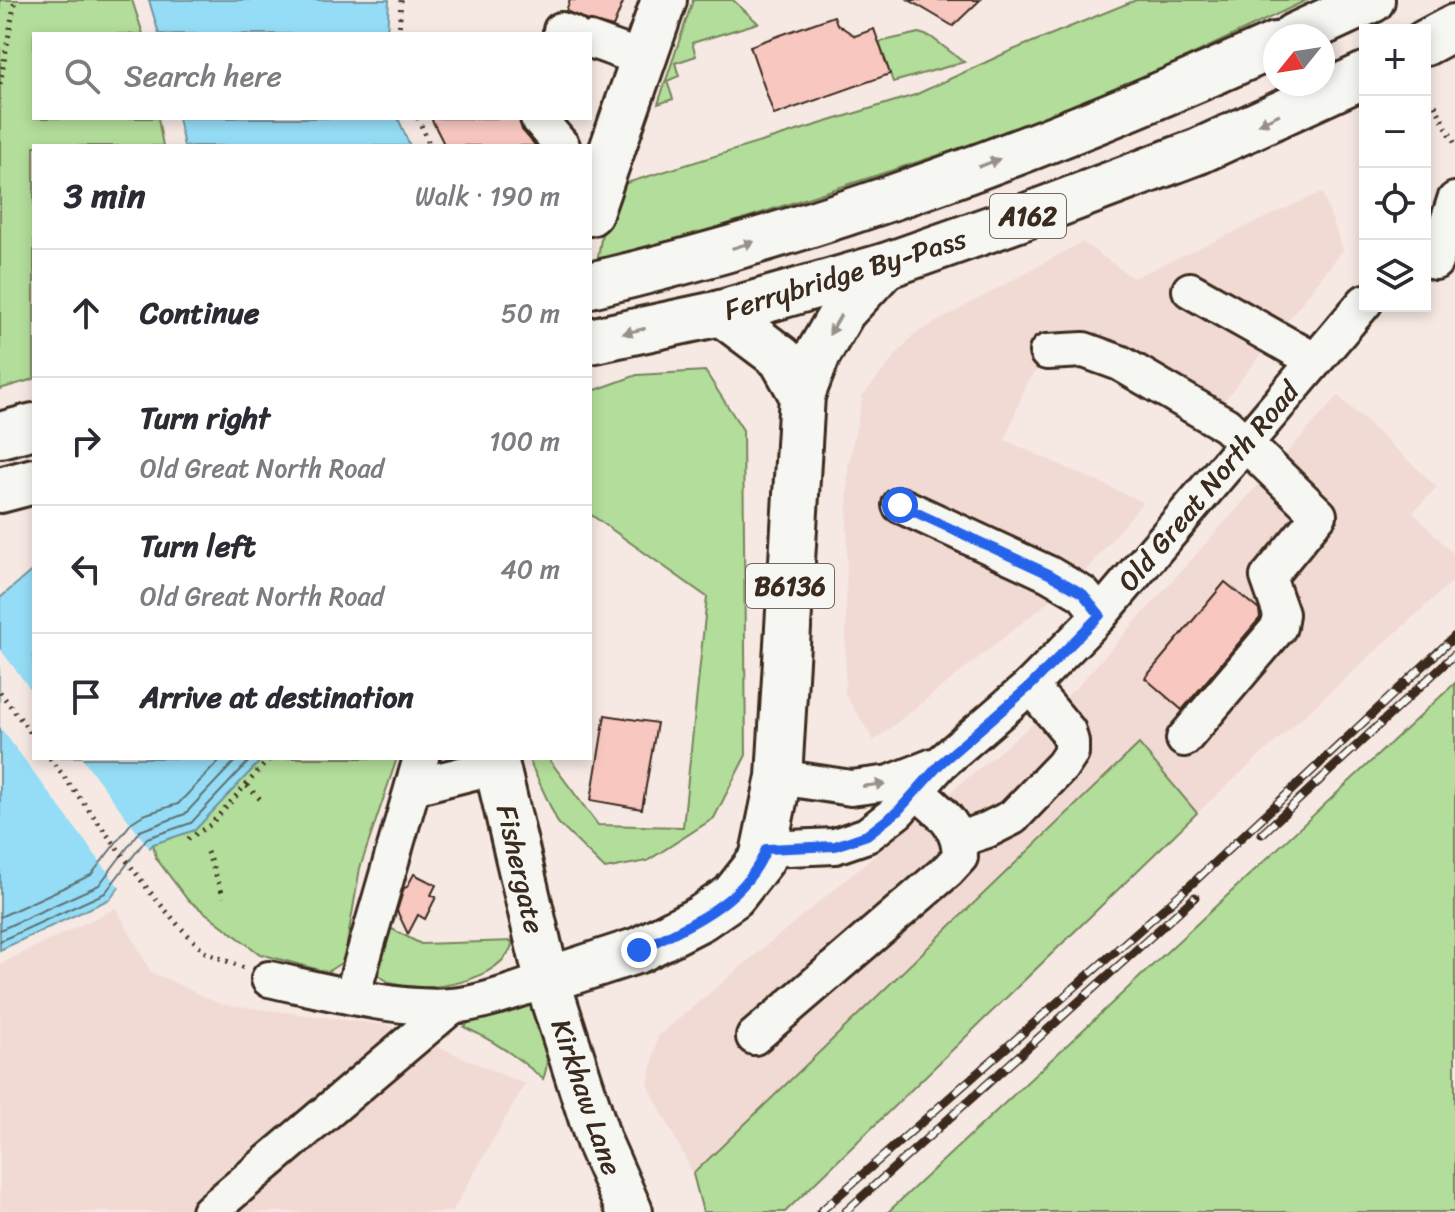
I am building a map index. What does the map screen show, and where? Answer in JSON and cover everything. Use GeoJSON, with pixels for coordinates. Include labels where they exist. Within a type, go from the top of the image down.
{"type":"FeatureCollection","features":[{"type":"Feature","properties":{"kind":"main road"},"geometry":{"type":"LineString","coordinates":[[592,201],[600,155],[643,59],[664,0]]}},
{"type":"Feature","properties":{"kind":"main road"},"geometry":{"type":"LineString","coordinates":[[1320,24],[1372,0]]}},
{"type":"Feature","properties":{"kind":"main road"},"geometry":{"type":"LineString","coordinates":[[1431,40],[1455,27]]}},
{"type":"Feature","properties":{"kind":"main road","name":"Ferrybridge By-Pass"},"geometry":{"type":"LineString","coordinates":[[592,285],[668,267],[899,196],[1175,90],[1263,50]]}},
{"type":"Feature","properties":{"kind":"main road","name":"Ferrybridge By-Pass"},"geometry":{"type":"LineString","coordinates":[[592,341],[721,313],[885,266],[1199,151],[1359,78]]}},
{"type":"Feature","properties":{"kind":"main road"},"geometry":{"type":"LineString","coordinates":[[802,395],[818,354],[843,311],[885,266]]}},
{"type":"Feature","properties":{"kind":"main road"},"geometry":{"type":"LineString","coordinates":[[721,313],[781,358],[802,395]]}},
{"type":"Feature","properties":{"kind":"main road","name":"B6136"},"geometry":{"type":"LineString","coordinates":[[547,980],[639,950],[701,918],[733,896],[762,859],[779,777],[802,395]]}},
{"type":"Feature","properties":{"kind":"main road"},"geometry":{"type":"LineString","coordinates":[[0,435],[32,427]]}},
{"type":"Feature","properties":{"kind":"main road"},"geometry":{"type":"LineString","coordinates":[[0,490],[32,482]]}},
{"type":"Feature","properties":{"kind":"main road","name":"Fishergate"},"geometry":{"type":"LineString","coordinates":[[496,762],[547,980]]}},
{"type":"Feature","properties":{"kind":"main road","name":"Kirkhaw Lane"},"geometry":{"type":"LineString","coordinates":[[547,980],[599,1142],[630,1212]]}},
{"type":"Feature","properties":{"kind":"street"},"geometry":{"type":"LineString","coordinates":[[592,41],[643,59]]}},
{"type":"Feature","properties":{"kind":"street"},"geometry":{"type":"LineString","coordinates":[[540,120],[560,144]]}},
{"type":"Feature","properties":{"kind":"street"},"geometry":{"type":"LineString","coordinates":[[1438,265],[1455,200]]}},
{"type":"Feature","properties":{"kind":"street"},"geometry":{"type":"LineString","coordinates":[[1190,290],[1314,360]]}},
{"type":"Feature","properties":{"kind":"street","name":"Old Great North Road"},"geometry":{"type":"LineString","coordinates":[[766,849],[835,846],[867,835],[898,811],[941,763],[1030,686],[1100,615],[1359,309]]}},
{"type":"Feature","properties":{"kind":"street"},"geometry":{"type":"LineString","coordinates":[[1047,352],[1084,350],[1120,363],[1226,425],[1319,515],[1268,577],[1281,614],[1279,627],[1184,739]]}},
{"type":"Feature","properties":{"kind":"street"},"geometry":{"type":"LineString","coordinates":[[900,505],[1049,574],[1083,594],[1100,615]]}},
{"type":"Feature","properties":{"kind":"street"},"geometry":{"type":"LineString","coordinates":[[960,839],[1013,817],[1071,753],[1068,731],[1030,686]]}},
{"type":"Feature","properties":{"kind":"street"},"geometry":{"type":"LineString","coordinates":[[352,996],[417,773],[496,762]]}},
{"type":"Feature","properties":{"kind":"street","name":"Old Great North Road"},"geometry":{"type":"LineString","coordinates":[[779,777],[851,788],[890,783],[941,763]]}},
{"type":"Feature","properties":{"kind":"street"},"geometry":{"type":"LineString","coordinates":[[754,1037],[960,857],[960,839],[948,819],[916,791]]}},
{"type":"Feature","properties":{"kind":"street"},"geometry":{"type":"LineString","coordinates":[[269,979],[352,996],[423,1006],[452,1006],[547,980]]}},
{"type":"Feature","properties":{"kind":"street"},"geometry":{"type":"LineString","coordinates":[[209,1212],[452,1006]]}},
{"type":"Feature","properties":{"kind":"path"},"geometry":{"type":"LineString","coordinates":[[0,84],[15,0]]}},
{"type":"Feature","properties":{"kind":"path"},"geometry":{"type":"LineString","coordinates":[[399,32],[401,0]]}},
{"type":"Feature","properties":{"kind":"path"},"geometry":{"type":"LineString","coordinates":[[1435,105],[1455,144]]}},
{"type":"Feature","properties":{"kind":"path"},"geometry":{"type":"LineString","coordinates":[[419,120],[429,144]]}},
{"type":"Feature","properties":{"kind":"path"},"geometry":{"type":"LineString","coordinates":[[0,692],[32,734]]}},
{"type":"Feature","properties":{"kind":"path"},"geometry":{"type":"LineString","coordinates":[[51,760],[150,892],[205,952],[269,979]]}},
{"type":"Feature","properties":{"kind":"path"},"geometry":{"type":"LineString","coordinates":[[188,839],[210,825],[268,760]]}},
{"type":"Feature","properties":{"kind":"path"},"geometry":{"type":"LineString","coordinates":[[247,786],[262,801]]}},
{"type":"Feature","properties":{"kind":"path"},"geometry":{"type":"LineString","coordinates":[[207,852],[224,897]]}},
{"type":"Feature","properties":{"kind":"shaded area"},"geometry":{"type":"Polygon","coordinates":[[[1322,192],[1343,250],[1202,429],[1104,372],[1075,365],[1048,366],[1036,371],[1027,382],[1005,440],[1143,502],[1082,575],[874,741],[845,694],[848,467],[863,395],[913,335],[1082,242],[1133,278],[1322,192]]]}},
{"type":"Feature","properties":{"kind":"shaded area"},"geometry":{"type":"Polygon","coordinates":[[[1338,396],[1437,487],[1413,512],[1455,556],[1455,579],[1197,813],[1139,744],[693,1174],[648,1085],[658,1036],[1077,687],[1338,396]]]}},
{"type":"Feature","properties":{"kind":"shaded area"},"geometry":{"type":"Polygon","coordinates":[[[116,908],[151,972],[220,1004],[387,1025],[525,1084],[452,1212],[0,1212],[0,964],[116,908]]]}},
{"type":"Feature","properties":{"kind":"green space"},"geometry":{"type":"Polygon","coordinates":[[[0,0],[132,0],[142,32],[32,32],[32,120],[158,120],[163,144],[32,144],[32,380],[0,389],[0,0]]]}},
{"type":"Feature","properties":{"kind":"green space"},"geometry":{"type":"Polygon","coordinates":[[[693,0],[733,0],[758,23],[692,43],[696,56],[675,63],[679,76],[667,81],[673,99],[658,104],[693,0]]]}},
{"type":"Feature","properties":{"kind":"green space"},"geometry":{"type":"Polygon","coordinates":[[[1136,0],[1307,0],[1074,111],[660,246],[597,262],[610,188],[915,95],[1008,52],[1136,0]]]}},
{"type":"Feature","properties":{"kind":"green space"},"geometry":{"type":"Polygon","coordinates":[[[919,33],[931,37],[964,62],[893,82],[879,42],[919,33]]]}},
{"type":"Feature","properties":{"kind":"green space"},"geometry":{"type":"Polygon","coordinates":[[[705,371],[743,430],[746,755],[714,818],[647,861],[605,869],[558,823],[529,760],[549,760],[598,825],[683,827],[707,597],[592,515],[592,391],[637,375],[705,371]]]}},
{"type":"Feature","properties":{"kind":"green space"},"geometry":{"type":"Polygon","coordinates":[[[1455,683],[1455,1212],[888,1212],[1455,683]]]}},
{"type":"Feature","properties":{"kind":"green space"},"geometry":{"type":"Polygon","coordinates":[[[1139,744],[1197,813],[785,1212],[703,1212],[693,1174],[1139,744]]]}},
{"type":"Feature","properties":{"kind":"green space"},"geometry":{"type":"Polygon","coordinates":[[[261,760],[396,760],[360,868],[344,961],[327,972],[260,954],[187,899],[156,858],[153,844],[195,830],[261,760]]]}},
{"type":"Feature","properties":{"kind":"green space"},"geometry":{"type":"Polygon","coordinates":[[[384,925],[421,944],[513,941],[507,955],[479,976],[441,986],[403,986],[373,972],[384,925]]]}},
{"type":"Feature","properties":{"kind":"green space"},"geometry":{"type":"Polygon","coordinates":[[[521,1001],[534,1008],[543,1034],[547,1061],[543,1079],[505,1050],[464,1027],[479,1014],[521,1001]]]}},
{"type":"Feature","properties":{"kind":"water"},"geometry":{"type":"Polygon","coordinates":[[[149,0],[389,0],[387,32],[158,32],[149,0]]]}},
{"type":"Feature","properties":{"kind":"water"},"geometry":{"type":"Polygon","coordinates":[[[178,120],[399,120],[409,144],[184,144],[178,120]]]}},
{"type":"Feature","properties":{"kind":"water"},"geometry":{"type":"Polygon","coordinates":[[[32,571],[32,760],[261,760],[195,830],[153,844],[110,899],[0,950],[0,598],[32,571]]]}},
{"type":"Feature","properties":{"kind":"pier"},"geometry":{"type":"Polygon","coordinates":[[[0,649],[32,691],[32,760],[83,760],[152,852],[122,891],[0,727],[0,649]]]}},
{"type":"Feature","properties":{"kind":"building"},"geometry":{"type":"Polygon","coordinates":[[[570,0],[624,0],[613,27],[566,11],[570,0]]]}},
{"type":"Feature","properties":{"kind":"building"},"geometry":{"type":"Polygon","coordinates":[[[909,0],[980,0],[953,26],[909,0]]]}},
{"type":"Feature","properties":{"kind":"building"},"geometry":{"type":"Polygon","coordinates":[[[834,16],[837,24],[855,36],[874,29],[890,74],[774,115],[750,46],[834,16]]]}},
{"type":"Feature","properties":{"kind":"building"},"geometry":{"type":"Polygon","coordinates":[[[432,120],[520,120],[522,130],[534,144],[444,144],[432,120]]]}},
{"type":"Feature","properties":{"kind":"building"},"geometry":{"type":"Polygon","coordinates":[[[1225,582],[1259,610],[1260,618],[1182,710],[1145,678],[1225,582]]]}},
{"type":"Feature","properties":{"kind":"building"},"geometry":{"type":"Polygon","coordinates":[[[605,715],[657,723],[642,809],[591,800],[605,715]]]}},
{"type":"Feature","properties":{"kind":"building"},"geometry":{"type":"Polygon","coordinates":[[[414,874],[436,885],[431,895],[436,897],[425,919],[418,915],[408,934],[397,911],[404,888],[414,874]]]}},
{"type":"Feature","properties":{"kind":"railway"},"geometry":{"type":"LineString","coordinates":[[820,1212],[1196,880],[1455,636]]}},
{"type":"Feature","properties":{"kind":"railway"},"geometry":{"type":"LineString","coordinates":[[1262,834],[1455,654]]}},
{"type":"Feature","properties":{"kind":"railway"},"geometry":{"type":"LineString","coordinates":[[845,1212],[1195,897]]}},
{"type":"Feature","properties":{"kind":"route"},"geometry":{"type":"LineString","coordinates":[[639,950],[701,918],[733,896],[762,859],[766,849],[835,846],[867,835],[898,811],[941,763],[1030,686],[1100,615],[1083,594],[1049,574],[900,505]]}}]}
